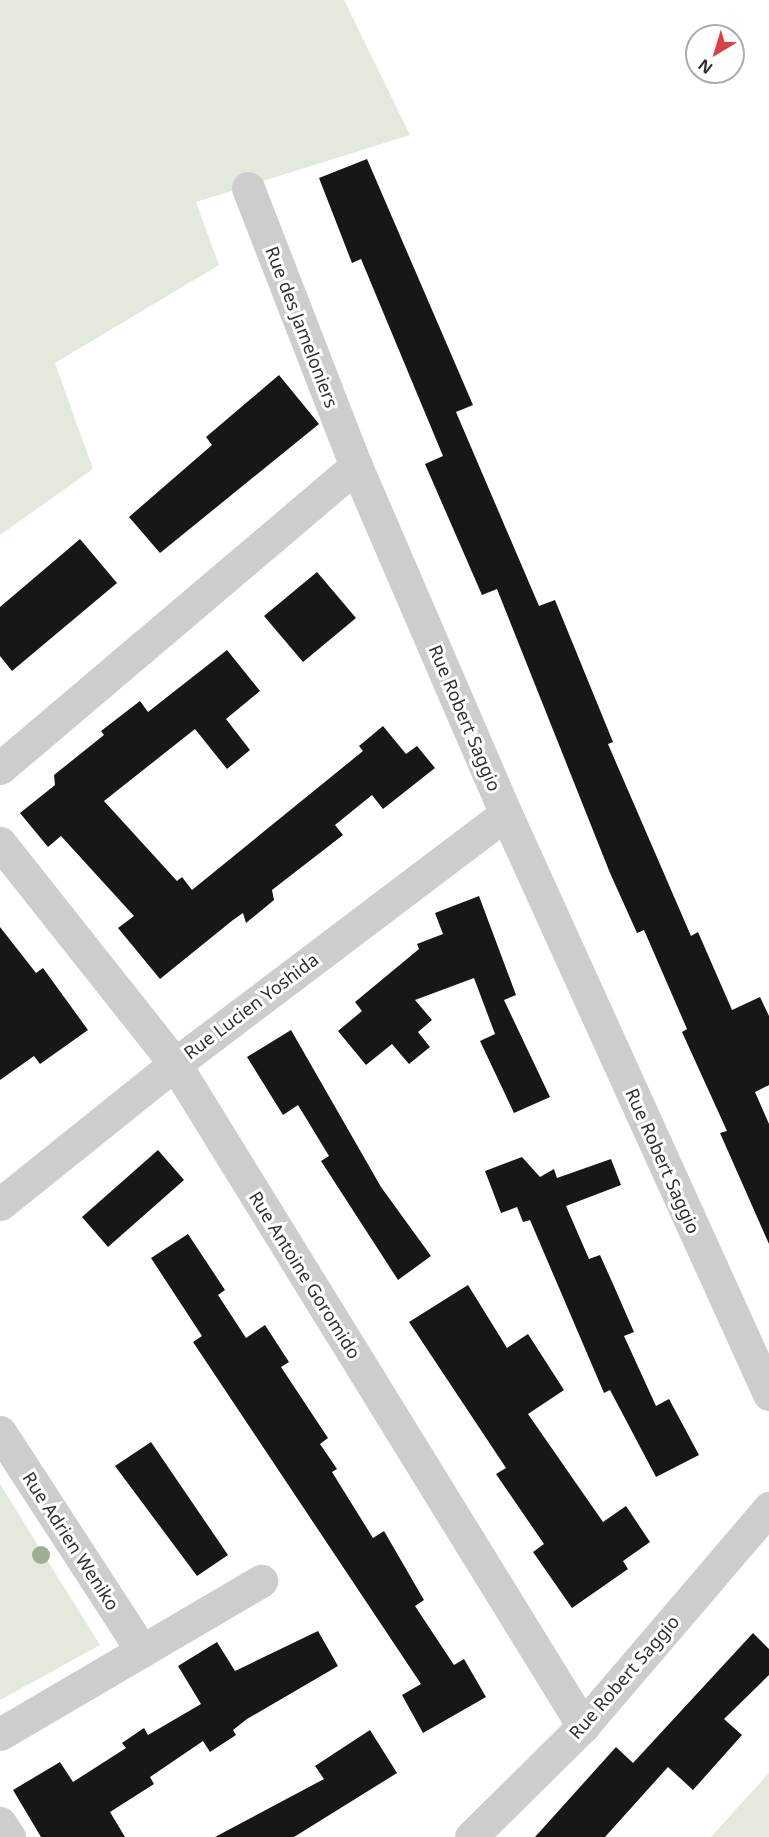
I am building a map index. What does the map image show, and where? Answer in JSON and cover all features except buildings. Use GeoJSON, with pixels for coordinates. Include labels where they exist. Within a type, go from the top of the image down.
{"type":"FeatureCollection","features":[{"type":"Feature","properties":{"kind":"street","name":"Rue des Jameloniers"},"geometry":{"type":"LineString","coordinates":[[248,188],[356,466]]}},
{"type":"Feature","properties":{"kind":"street"},"geometry":{"type":"LineString","coordinates":[[0,768],[356,466]]}},
{"type":"Feature","properties":{"kind":"street","name":"Rue Robert Saggio"},"geometry":{"type":"LineString","coordinates":[[356,466],[506,814],[769,1394]]}},
{"type":"Feature","properties":{"kind":"street","name":"Rue Lucien Yoshida"},"geometry":{"type":"LineString","coordinates":[[0,1204],[175,1064],[506,814]]}},
{"type":"Feature","properties":{"kind":"street","name":"Rue Antoine Goromido"},"geometry":{"type":"LineString","coordinates":[[0,843],[175,1064],[583,1726]]}},
{"type":"Feature","properties":{"kind":"street","name":"Rue Adrien Weniko"},"geometry":{"type":"LineString","coordinates":[[0,1432],[142,1651]]}},
{"type":"Feature","properties":{"kind":"street","name":"Rue Robert Saggio"},"geometry":{"type":"LineString","coordinates":[[471,1837],[583,1726],[769,1508]]}},
{"type":"Feature","properties":{"kind":"street"},"geometry":{"type":"LineString","coordinates":[[0,1734],[261,1581]]}},
{"type":"Feature","properties":{"kind":"street"},"geometry":{"type":"LineString","coordinates":[[0,1823],[9,1837]]}},
{"type":"Feature","properties":{"kind":"shaded area"},"geometry":{"type":"Polygon","coordinates":[[[0,0],[344,0],[410,135],[196,202],[219,265],[55,363],[93,469],[0,535],[0,0]]]}},
{"type":"Feature","properties":{"kind":"shaded area"},"geometry":{"type":"Polygon","coordinates":[[[0,1484],[100,1645],[0,1700],[0,1484]]]}},
{"type":"Feature","properties":{"kind":"shaded area"},"geometry":{"type":"Polygon","coordinates":[[[769,1773],[769,1837],[711,1837],[769,1773]]]}}]}
